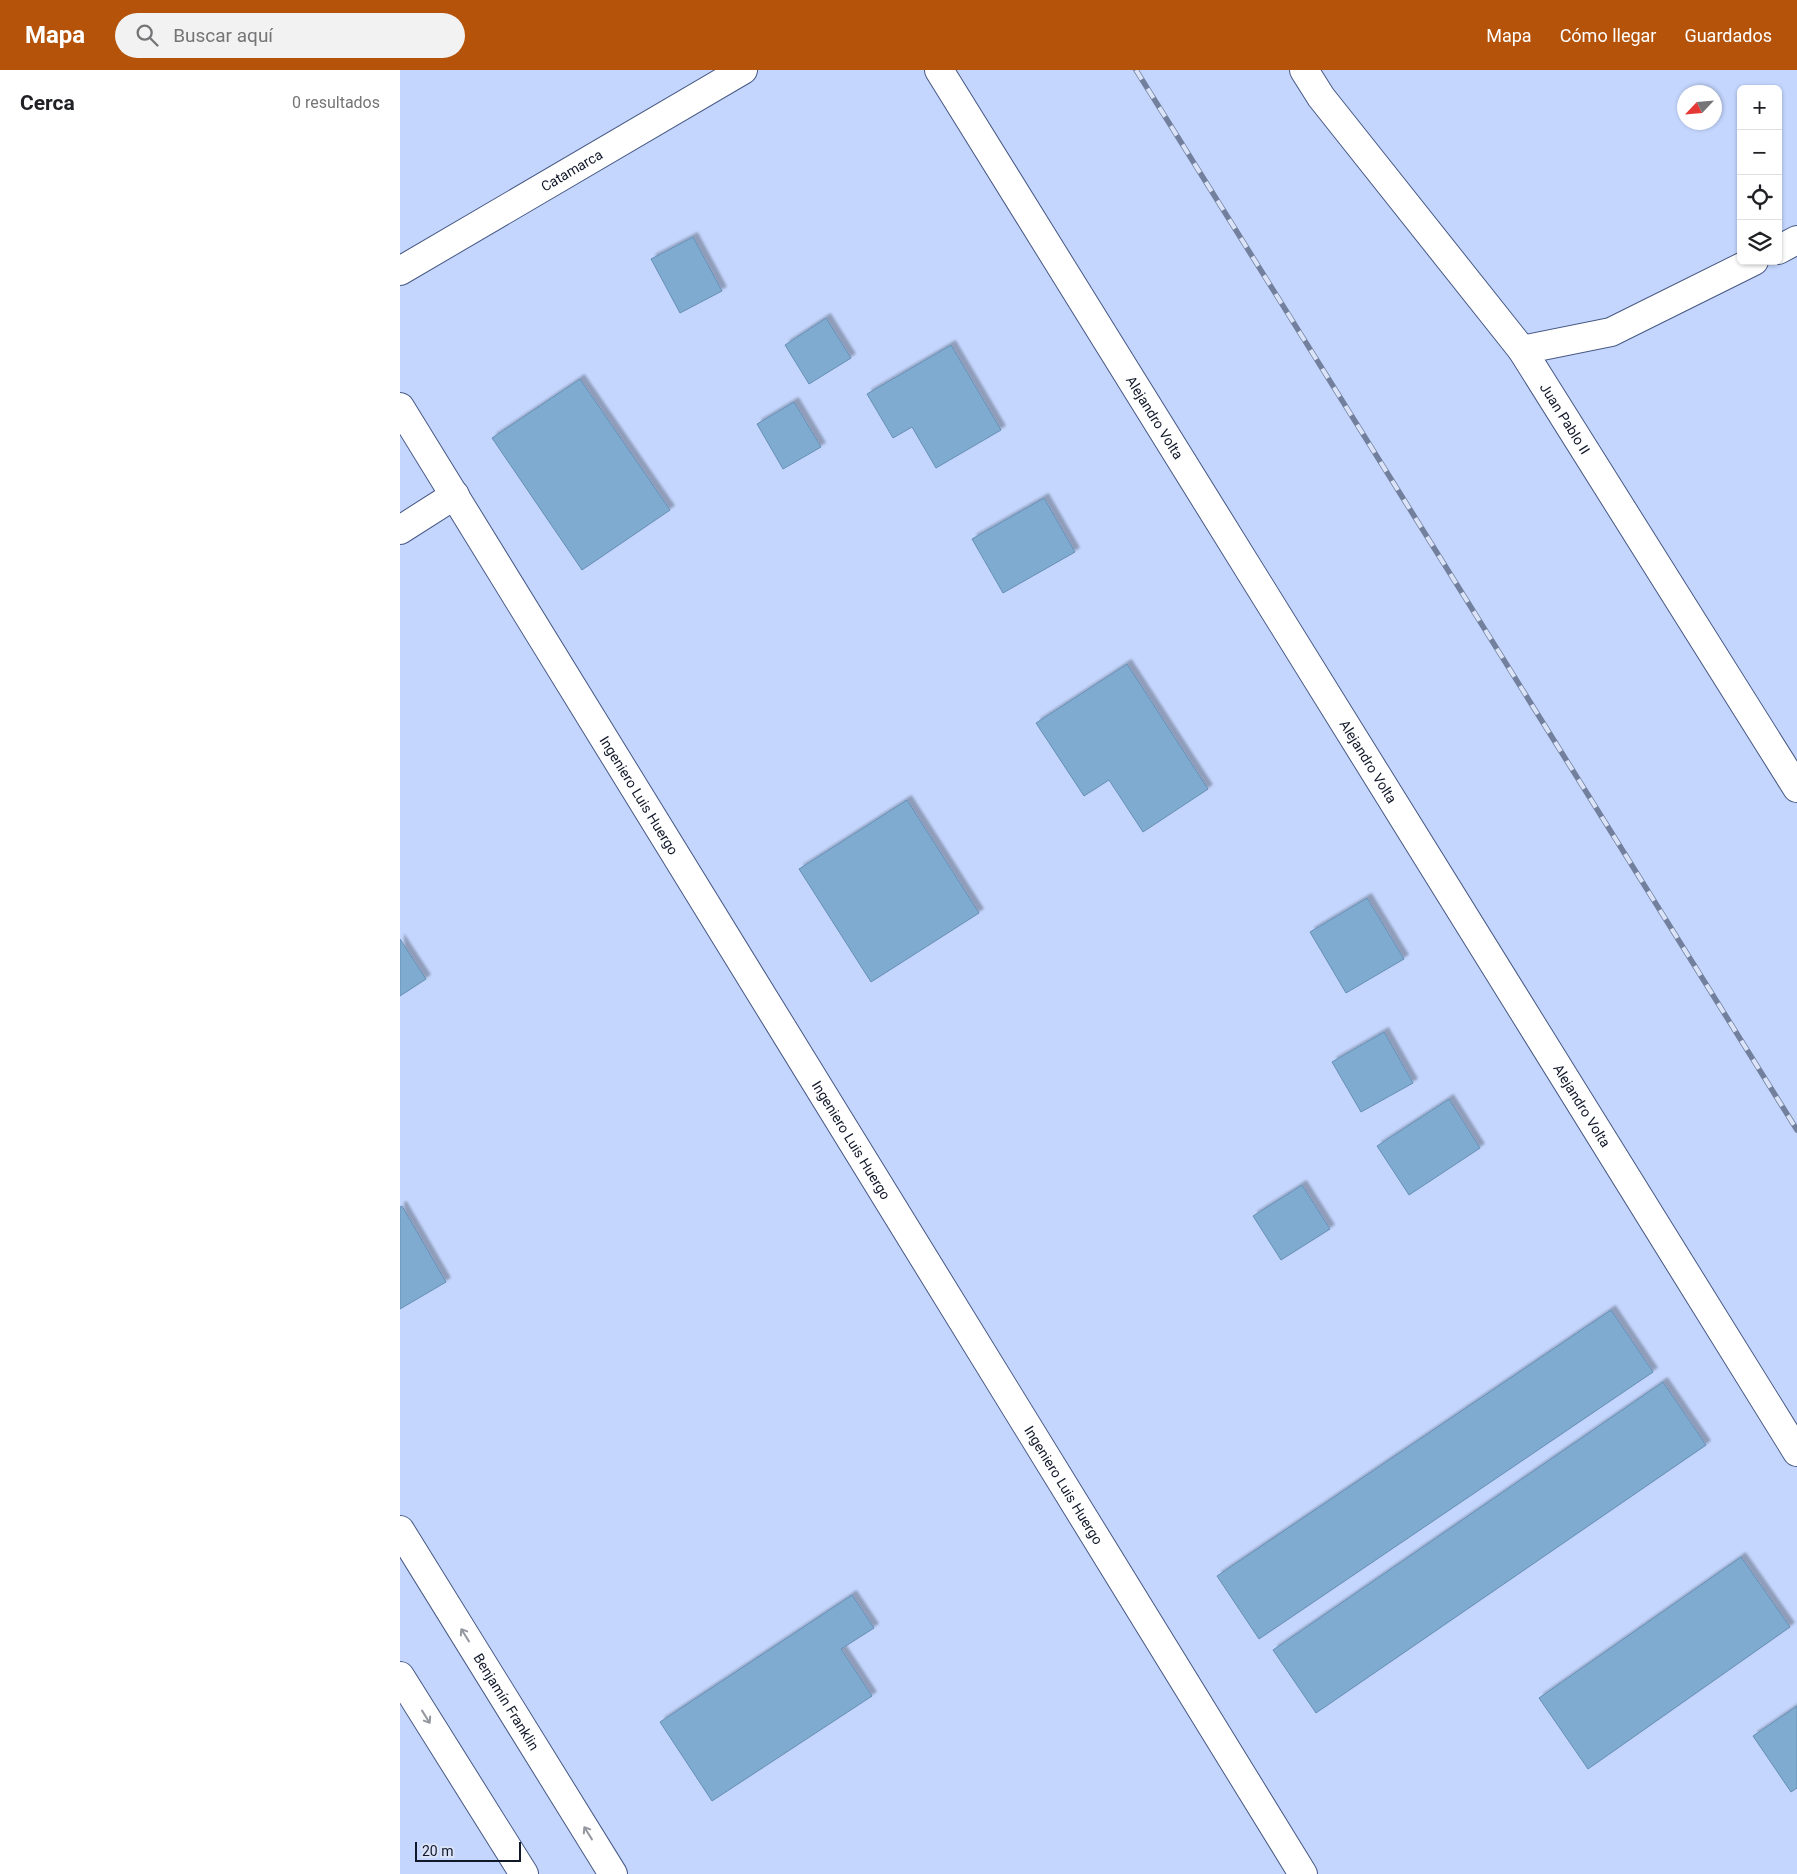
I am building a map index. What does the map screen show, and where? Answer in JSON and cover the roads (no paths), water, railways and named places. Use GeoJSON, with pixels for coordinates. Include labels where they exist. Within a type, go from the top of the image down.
{"type":"FeatureCollection","features":[{"type":"Feature","properties":{"kind":"street","name":"Catamarca"},"geometry":{"type":"LineString","coordinates":[[400,271],[743,70]]}},
{"type":"Feature","properties":{"kind":"street","name":"Alejandro Volta"},"geometry":{"type":"LineString","coordinates":[[939,70],[1797,1452]]}},
{"type":"Feature","properties":{"kind":"street","name":"Juan Pablo II"},"geometry":{"type":"LineString","coordinates":[[1304,70],[1321,97],[1522,350],[1797,788]]}},
{"type":"Feature","properties":{"kind":"street"},"geometry":{"type":"LineString","coordinates":[[1782,248],[1797,240]]}},
{"type":"Feature","properties":{"kind":"street"},"geometry":{"type":"LineString","coordinates":[[1522,350],[1611,332],[1746,265]]}},
{"type":"Feature","properties":{"kind":"street","name":"Ingeniero Luis Huergo"},"geometry":{"type":"LineString","coordinates":[[400,406],[1303,1874]]}},
{"type":"Feature","properties":{"kind":"street"},"geometry":{"type":"LineString","coordinates":[[400,530],[455,495]]}},
{"type":"Feature","properties":{"kind":"street","name":"Benjamín Franklin"},"geometry":{"type":"LineString","coordinates":[[400,1530],[614,1874]]}},
{"type":"Feature","properties":{"kind":"street"},"geometry":{"type":"LineString","coordinates":[[400,1676],[524,1874]]}},
{"type":"Feature","properties":{"kind":"railway"},"geometry":{"type":"LineString","coordinates":[[1136,70],[1797,1130]]}}]}
